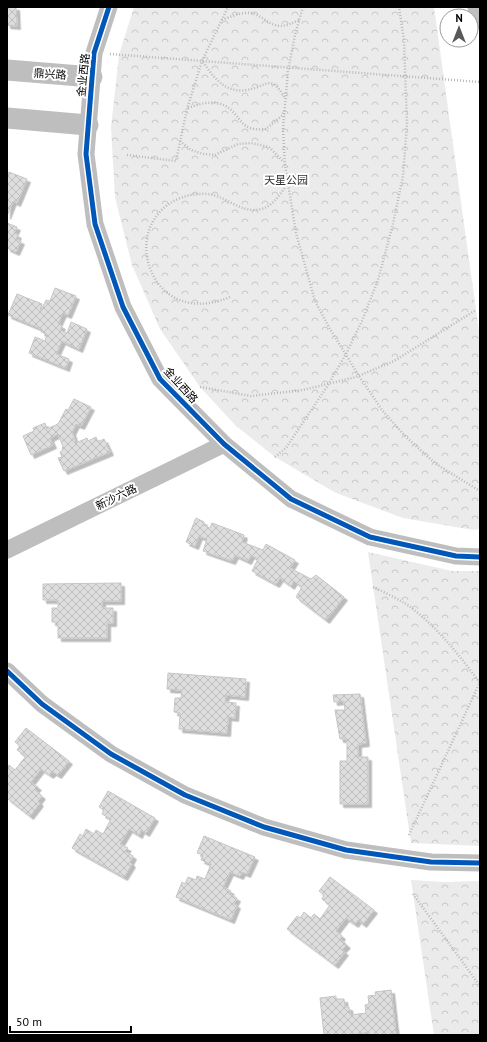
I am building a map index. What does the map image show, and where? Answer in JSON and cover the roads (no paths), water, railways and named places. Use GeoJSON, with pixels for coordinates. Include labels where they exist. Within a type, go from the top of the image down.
{"type":"FeatureCollection","features":[{"type":"Feature","properties":{"kind":"street","name":"金业西路"},"geometry":{"type":"LineString","coordinates":[[109,7],[94,53],[86,154],[95,224],[123,307],[160,379],[224,444],[291,499],[370,537],[456,556],[480,557]]}},
{"type":"Feature","properties":{"kind":"street"},"geometry":{"type":"LineString","coordinates":[[478,7],[480,19]]}},
{"type":"Feature","properties":{"kind":"street","name":"鼎兴路"},"geometry":{"type":"LineString","coordinates":[[7,70],[92,77]]}},
{"type":"Feature","properties":{"kind":"street"},"geometry":{"type":"LineString","coordinates":[[7,118],[88,125]]}},
{"type":"Feature","properties":{"kind":"street","name":"新沙六路"},"geometry":{"type":"LineString","coordinates":[[7,550],[224,444]]}},
{"type":"Feature","properties":{"kind":"street"},"geometry":{"type":"LineString","coordinates":[[7,671],[42,704],[111,754],[185,795],[243,819],[264,827],[346,850],[431,862],[480,863]]}},
{"type":"Feature","properties":{"kind":"park label","name":"天星公园"},"geometry":{"type":"Point","coordinates":[286,180]}}]}
